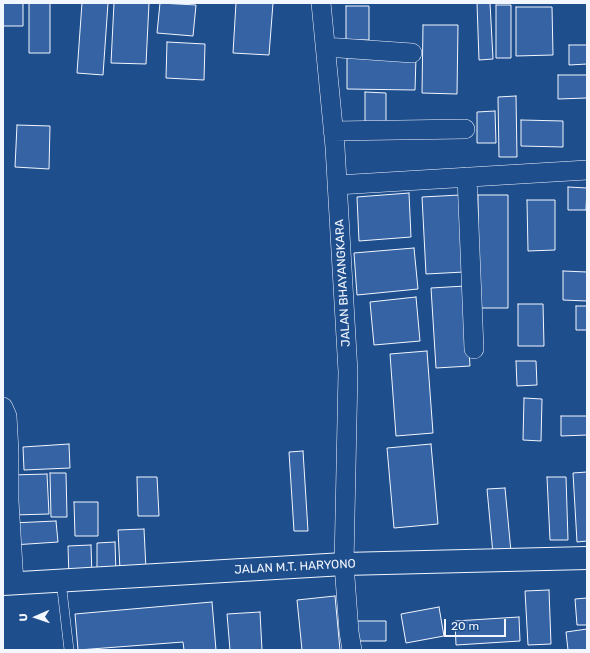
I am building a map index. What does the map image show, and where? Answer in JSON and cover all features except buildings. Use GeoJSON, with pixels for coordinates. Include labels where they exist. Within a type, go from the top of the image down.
{"type":"FeatureCollection","features":[{"type":"Feature","properties":{"kind":"street","name":"JALAN BHAYANGKARA"},"geometry":{"type":"LineString","coordinates":[[321,3],[338,185],[348,372],[344,564],[349,632],[352,650]]}},
{"type":"Feature","properties":{"kind":"street"},"geometry":{"type":"LineString","coordinates":[[325,47],[412,53]]}},
{"type":"Feature","properties":{"kind":"street"},"geometry":{"type":"LineString","coordinates":[[333,131],[465,129]]}},
{"type":"Feature","properties":{"kind":"street"},"geometry":{"type":"LineString","coordinates":[[338,185],[587,170]]}},
{"type":"Feature","properties":{"kind":"street"},"geometry":{"type":"LineString","coordinates":[[468,177],[474,349]]}},
{"type":"Feature","properties":{"kind":"street"},"geometry":{"type":"LineString","coordinates":[[3,407],[6,416],[10,452],[9,584]]}},
{"type":"Feature","properties":{"kind":"street","name":"JALAN M.T. HARYONO"},"geometry":{"type":"LineString","coordinates":[[9,584],[344,564],[587,558]]}},
{"type":"Feature","properties":{"kind":"lane"},"geometry":{"type":"LineString","coordinates":[[61,581],[69,650]]}}]}
